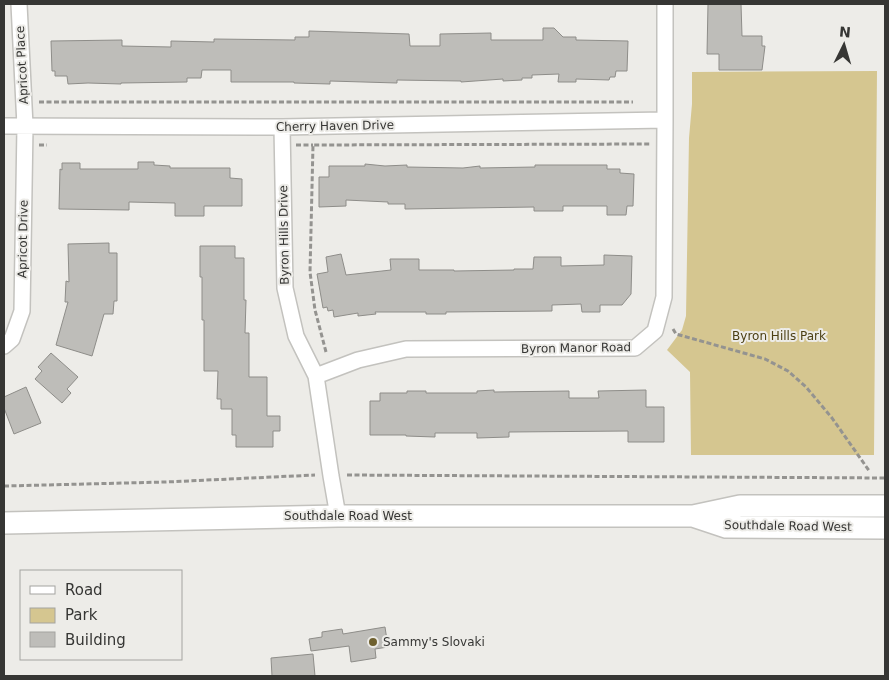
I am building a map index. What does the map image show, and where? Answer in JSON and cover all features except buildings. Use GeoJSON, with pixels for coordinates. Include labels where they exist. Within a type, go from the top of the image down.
{"type":"FeatureCollection","features":[{"type":"Feature","properties":{"kind":"main road","name":"Southdale Road West"},"geometry":{"type":"LineString","coordinates":[[4,523],[338,516],[693,516],[740,506],[885,506]]}},
{"type":"Feature","properties":{"kind":"main road","name":"Southdale Road West"},"geometry":{"type":"LineString","coordinates":[[693,516],[726,527],[885,528]]}},
{"type":"Feature","properties":{"kind":"street","name":"Apricot Place"},"geometry":{"type":"LineString","coordinates":[[20,4],[25,126]]}},
{"type":"Feature","properties":{"kind":"street","name":"Byron Manor Road"},"geometry":{"type":"LineString","coordinates":[[316,376],[358,360],[406,349],[635,348],[655,331],[664,297],[665,4]]}},
{"type":"Feature","properties":{"kind":"street","name":"Cherry Haven Drive"},"geometry":{"type":"LineString","coordinates":[[4,126],[282,127],[666,120]]}},
{"type":"Feature","properties":{"kind":"street","name":"Apricot Drive"},"geometry":{"type":"LineString","coordinates":[[4,346],[12,338],[22,311],[25,126]]}},
{"type":"Feature","properties":{"kind":"street","name":"Byron Hills Drive"},"geometry":{"type":"LineString","coordinates":[[282,127],[284,288],[296,336],[316,376],[330,476],[338,516]]}},
{"type":"Feature","properties":{"kind":"path"},"geometry":{"type":"LineString","coordinates":[[36,102],[665,102]]}},
{"type":"Feature","properties":{"kind":"path"},"geometry":{"type":"LineString","coordinates":[[326,352],[315,310],[310,272],[313,145],[665,143]]}},
{"type":"Feature","properties":{"kind":"path"},"geometry":{"type":"LineString","coordinates":[[673,329],[676,334],[765,359],[788,371],[806,387],[832,418],[870,472]]}},
{"type":"Feature","properties":{"kind":"path"},"geometry":{"type":"LineString","coordinates":[[4,486],[166,482],[306,475]]}},
{"type":"Feature","properties":{"kind":"path"},"geometry":{"type":"LineString","coordinates":[[348,475],[885,478]]}},
{"type":"Feature","properties":{"kind":"green space","name":"Byron Hills Park"},"geometry":{"type":"Polygon","coordinates":[[[877,71],[874,455],[691,455],[690,372],[667,350],[682,330],[686,316],[692,72],[877,71]]]}},
{"type":"Feature","properties":{"kind":"place","name":"Sammy's Slovaki"},"geometry":{"type":"Point","coordinates":[373,642]}}]}
